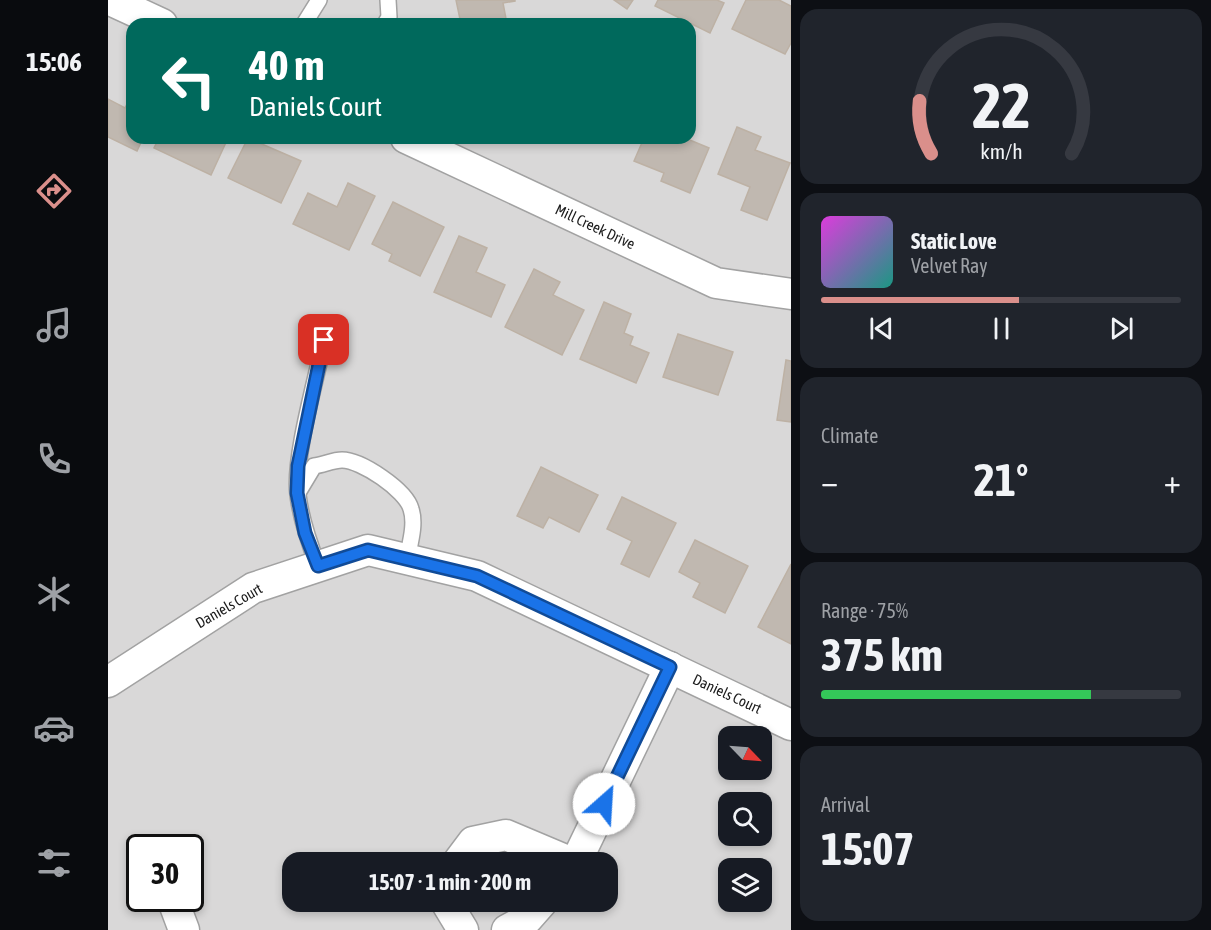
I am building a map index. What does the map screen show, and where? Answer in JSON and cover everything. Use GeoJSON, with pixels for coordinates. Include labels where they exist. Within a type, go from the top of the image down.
{"type":"FeatureCollection","features":[{"type":"Feature","properties":{"kind":"street"},"geometry":{"type":"LineString","coordinates":[[110,0],[149,18]]}},
{"type":"Feature","properties":{"kind":"street","name":"Mill Creek Drive"},"geometry":{"type":"LineString","coordinates":[[419,144],[716,283],[791,294]]}},
{"type":"Feature","properties":{"kind":"street","name":"Daniels Court"},"geometry":{"type":"LineString","coordinates":[[108,682],[253,588],[368,550],[477,576],[791,725]]}},
{"type":"Feature","properties":{"kind":"street"},"geometry":{"type":"LineString","coordinates":[[581,852],[670,667]]}},
{"type":"Feature","properties":{"kind":"street"},"geometry":{"type":"LineString","coordinates":[[465,852],[472,842],[506,835],[546,852]]}},
{"type":"Feature","properties":{"kind":"street"},"geometry":{"type":"LineString","coordinates":[[177,912],[183,930]]}},
{"type":"Feature","properties":{"kind":"street"},"geometry":{"type":"LineString","coordinates":[[452,912],[463,930]]}},
{"type":"Feature","properties":{"kind":"street"},"geometry":{"type":"LineString","coordinates":[[507,930],[527,919],[533,912]]}},
{"type":"Feature","properties":{"kind":"lane"},"geometry":{"type":"LineString","coordinates":[[308,18],[319,0]]}},
{"type":"Feature","properties":{"kind":"lane"},"geometry":{"type":"LineString","coordinates":[[388,0],[388,18]]}},
{"type":"Feature","properties":{"kind":"lane"},"geometry":{"type":"LineString","coordinates":[[318,566],[305,533],[297,493],[298,466],[324,340]]}},
{"type":"Feature","properties":{"kind":"lane"},"geometry":{"type":"LineString","coordinates":[[297,493],[315,466],[342,460],[376,475],[401,491],[409,501],[413,522],[407,559]]}},
{"type":"Feature","properties":{"kind":"shaded area"},"geometry":{"type":"Polygon","coordinates":[[[108,0],[791,0],[791,930],[108,930],[108,0]]]}},
{"type":"Feature","properties":{"kind":"building"},"geometry":{"type":"Polygon","coordinates":[[[456,0],[515,0],[503,3],[506,18],[460,18],[456,0]]]}},
{"type":"Feature","properties":{"kind":"building"},"geometry":{"type":"Polygon","coordinates":[[[614,0],[633,0],[627,9],[614,0]]]}},
{"type":"Feature","properties":{"kind":"building"},"geometry":{"type":"Polygon","coordinates":[[[658,0],[717,0],[724,3],[710,33],[696,26],[696,18],[679,18],[655,6],[658,0]]]}},
{"type":"Feature","properties":{"kind":"building"},"geometry":{"type":"Polygon","coordinates":[[[746,0],[779,0],[791,6],[791,43],[785,54],[732,29],[746,0]]]}},
{"type":"Feature","properties":{"kind":"building"},"geometry":{"type":"Polygon","coordinates":[[[108,99],[125,108],[126,106],[126,144],[140,144],[137,151],[108,137],[108,99]]]}},
{"type":"Feature","properties":{"kind":"building"},"geometry":{"type":"Polygon","coordinates":[[[737,127],[761,137],[755,150],[790,163],[767,220],[741,210],[750,187],[718,174],[737,127]]]}},
{"type":"Feature","properties":{"kind":"building"},"geometry":{"type":"Polygon","coordinates":[[[696,143],[709,148],[690,193],[661,181],[664,173],[634,161],[641,144],[696,143]]]}},
{"type":"Feature","properties":{"kind":"building"},"geometry":{"type":"Polygon","coordinates":[[[156,144],[225,144],[211,175],[154,148],[156,144]]]}},
{"type":"Feature","properties":{"kind":"building"},"geometry":{"type":"Polygon","coordinates":[[[245,144],[262,144],[301,161],[281,203],[228,178],[245,144]]]}},
{"type":"Feature","properties":{"kind":"building"},"geometry":{"type":"Polygon","coordinates":[[[348,183],[375,196],[349,250],[293,224],[308,193],[337,207],[348,183]]]}},
{"type":"Feature","properties":{"kind":"building"},"geometry":{"type":"Polygon","coordinates":[[[393,202],[444,227],[420,276],[389,261],[392,254],[372,244],[393,202]]]}},
{"type":"Feature","properties":{"kind":"building"},"geometry":{"type":"Polygon","coordinates":[[[459,236],[487,248],[476,272],[505,285],[491,317],[434,292],[459,236]]]}},
{"type":"Feature","properties":{"kind":"building"},"geometry":{"type":"Polygon","coordinates":[[[534,269],[560,282],[553,295],[584,310],[562,355],[505,327],[534,269]]]}},
{"type":"Feature","properties":{"kind":"building"},"geometry":{"type":"Polygon","coordinates":[[[604,302],[631,314],[624,333],[633,337],[630,345],[649,353],[636,383],[580,359],[604,302]]]}},
{"type":"Feature","properties":{"kind":"building"},"geometry":{"type":"Polygon","coordinates":[[[678,334],[733,352],[718,395],[663,377],[678,334]]]}},
{"type":"Feature","properties":{"kind":"building"},"geometry":{"type":"Polygon","coordinates":[[[786,360],[791,361],[791,422],[777,420],[786,360]]]}},
{"type":"Feature","properties":{"kind":"building"},"geometry":{"type":"Polygon","coordinates":[[[541,467],[598,495],[579,532],[549,517],[543,528],[517,516],[541,467]]]}},
{"type":"Feature","properties":{"kind":"building"},"geometry":{"type":"Polygon","coordinates":[[[622,497],[676,523],[649,577],[621,564],[632,541],[607,529],[622,497]]]}},
{"type":"Feature","properties":{"kind":"building"},"geometry":{"type":"Polygon","coordinates":[[[695,540],[748,566],[725,613],[693,597],[700,583],[679,572],[695,540]]]}},
{"type":"Feature","properties":{"kind":"building"},"geometry":{"type":"Polygon","coordinates":[[[791,564],[791,644],[758,627],[791,564]]]}},
{"type":"Feature","properties":{"kind":"route"},"geometry":{"type":"LineString","coordinates":[[324,340],[298,466],[297,493],[305,533],[318,566],[368,550],[477,576],[670,667],[604,804]]}}]}
